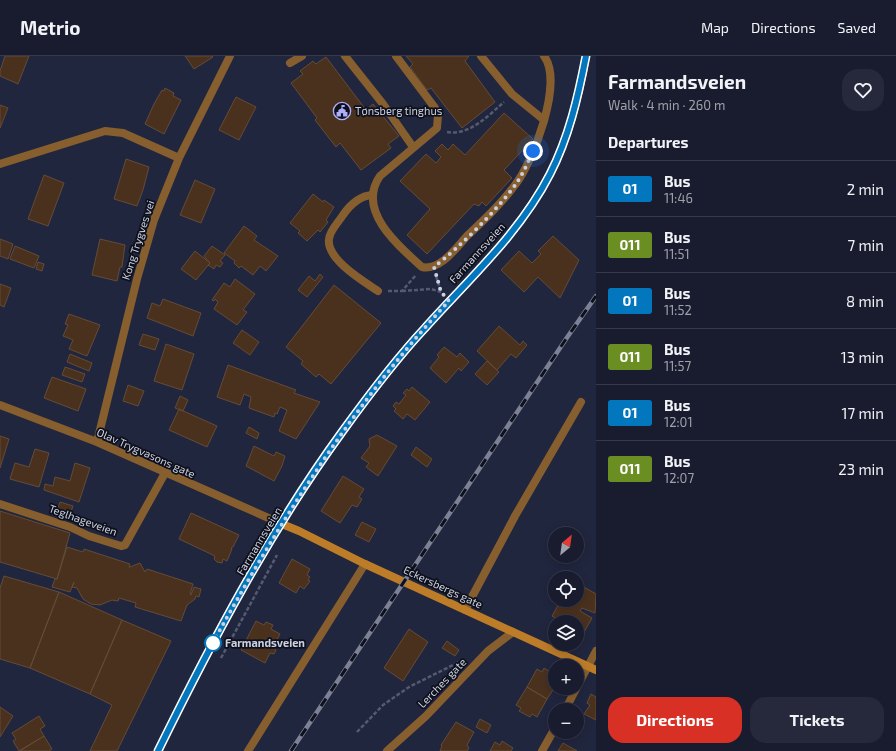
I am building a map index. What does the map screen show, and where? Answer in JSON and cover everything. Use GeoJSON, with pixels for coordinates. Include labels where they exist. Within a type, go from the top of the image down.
{"type":"FeatureCollection","features":[{"type":"Feature","properties":{"kind":"main road","name":"Farmannsveien"},"geometry":{"type":"LineString","coordinates":[[158,751],[197,671],[282,524],[341,433],[387,372],[519,223],[551,173],[572,122],[586,56]]}},
{"type":"Feature","properties":{"kind":"main road","name":"Eckersbergs gate"},"geometry":{"type":"LineString","coordinates":[[282,524],[365,564],[596,670]]}},
{"type":"Feature","properties":{"kind":"street","name":"Kong Trygves vei"},"geometry":{"type":"LineString","coordinates":[[96,442],[137,278],[154,220],[179,158],[230,56]]}},
{"type":"Feature","properties":{"kind":"street"},"geometry":{"type":"LineString","coordinates":[[290,63],[302,56]]}},
{"type":"Feature","properties":{"kind":"street"},"geometry":{"type":"LineString","coordinates":[[345,56],[383,104],[413,147]]}},
{"type":"Feature","properties":{"kind":"street"},"geometry":{"type":"LineString","coordinates":[[396,56],[435,108],[438,115],[437,128],[380,176],[375,184],[372,195],[376,215],[390,237],[422,268],[434,267],[468,236],[516,184],[538,142],[544,120],[550,88],[551,69],[544,56]]}},
{"type":"Feature","properties":{"kind":"street"},"geometry":{"type":"LineString","coordinates":[[481,56],[512,94],[544,120]]}},
{"type":"Feature","properties":{"kind":"street"},"geometry":{"type":"LineString","coordinates":[[0,164],[105,131],[123,133],[179,158]]}},
{"type":"Feature","properties":{"kind":"street"},"geometry":{"type":"LineString","coordinates":[[372,195],[364,196],[356,201],[344,213],[330,234],[329,240],[332,255],[356,276],[378,291]]}},
{"type":"Feature","properties":{"kind":"street"},"geometry":{"type":"LineString","coordinates":[[465,610],[511,522],[581,402]]}},
{"type":"Feature","properties":{"kind":"street","name":"Olav Trygvasons gate"},"geometry":{"type":"LineString","coordinates":[[0,405],[96,442],[282,524]]}},
{"type":"Feature","properties":{"kind":"street","name":"Teglhageveien"},"geometry":{"type":"LineString","coordinates":[[0,504],[57,522],[89,536],[121,546],[125,545],[138,524],[164,473]]}},
{"type":"Feature","properties":{"kind":"street"},"geometry":{"type":"LineString","coordinates":[[248,751],[365,564]]}},
{"type":"Feature","properties":{"kind":"street","name":"Lerches gate"},"geometry":{"type":"LineString","coordinates":[[387,751],[426,716],[488,651],[513,632]]}},
{"type":"Feature","properties":{"kind":"street"},"geometry":{"type":"LineString","coordinates":[[570,703],[596,651]]}},
{"type":"Feature","properties":{"kind":"street"},"geometry":{"type":"LineString","coordinates":[[542,751],[549,739]]}},
{"type":"Feature","properties":{"kind":"path"},"geometry":{"type":"LineString","coordinates":[[437,128],[452,133],[467,130],[487,117],[512,94]]}},
{"type":"Feature","properties":{"kind":"path"},"geometry":{"type":"LineString","coordinates":[[434,267],[441,292],[449,301]]}},
{"type":"Feature","properties":{"kind":"path"},"geometry":{"type":"LineString","coordinates":[[402,290],[422,268]]}},
{"type":"Feature","properties":{"kind":"path"},"geometry":{"type":"LineString","coordinates":[[378,291],[430,289],[441,292]]}},
{"type":"Feature","properties":{"kind":"path"},"geometry":{"type":"LineString","coordinates":[[221,658],[275,561],[278,551]]}},
{"type":"Feature","properties":{"kind":"path"},"geometry":{"type":"LineString","coordinates":[[357,732],[383,705],[409,687],[454,663],[467,658]]}},
{"type":"Feature","properties":{"kind":"building"},"geometry":{"type":"Polygon","coordinates":[[[5,56],[29,56],[18,84],[0,76],[0,71],[5,56]]]}},
{"type":"Feature","properties":{"kind":"building"},"geometry":{"type":"Polygon","coordinates":[[[185,56],[212,56],[213,57],[194,69],[185,56]]]}},
{"type":"Feature","properties":{"kind":"building"},"geometry":{"type":"Polygon","coordinates":[[[406,56],[469,56],[465,61],[495,102],[462,128],[431,88],[427,90],[410,67],[413,64],[406,56]]]}},
{"type":"Feature","properties":{"kind":"building"},"geometry":{"type":"Polygon","coordinates":[[[326,57],[366,110],[373,104],[399,136],[388,144],[391,148],[361,170],[340,143],[336,147],[315,120],[317,118],[291,83],[303,74],[300,71],[313,61],[316,64],[326,57]]]}},
{"type":"Feature","properties":{"kind":"building"},"geometry":{"type":"Polygon","coordinates":[[[165,88],[174,93],[173,96],[181,100],[164,134],[145,124],[154,104],[162,90],[164,91],[165,88]]]}},
{"type":"Feature","properties":{"kind":"building"},"geometry":{"type":"Polygon","coordinates":[[[236,97],[256,107],[239,140],[219,130],[236,97]]]}},
{"type":"Feature","properties":{"kind":"building"},"geometry":{"type":"Polygon","coordinates":[[[0,105],[8,108],[0,128],[0,105]]]}},
{"type":"Feature","properties":{"kind":"building"},"geometry":{"type":"Polygon","coordinates":[[[504,113],[533,139],[504,170],[512,178],[486,206],[482,202],[479,206],[474,204],[427,254],[407,235],[430,209],[400,181],[426,154],[436,163],[441,157],[435,151],[442,144],[448,150],[453,144],[465,155],[504,113]]]}},
{"type":"Feature","properties":{"kind":"building"},"geometry":{"type":"Polygon","coordinates":[[[126,159],[149,167],[137,206],[114,199],[126,159]]]}},
{"type":"Feature","properties":{"kind":"building"},"geometry":{"type":"Polygon","coordinates":[[[44,175],[64,183],[48,226],[28,219],[44,175]]]}},
{"type":"Feature","properties":{"kind":"building"},"geometry":{"type":"Polygon","coordinates":[[[195,180],[215,189],[201,223],[180,215],[195,180]]]}},
{"type":"Feature","properties":{"kind":"building"},"geometry":{"type":"Polygon","coordinates":[[[313,194],[323,202],[324,200],[334,207],[326,220],[328,222],[320,232],[318,230],[307,241],[298,233],[300,231],[290,223],[313,194]]]}},
{"type":"Feature","properties":{"kind":"building"},"geometry":{"type":"Polygon","coordinates":[[[244,226],[257,236],[254,240],[278,256],[266,271],[260,266],[253,275],[241,266],[239,268],[234,263],[235,261],[224,253],[244,226]]]}},
{"type":"Feature","properties":{"kind":"building"},"geometry":{"type":"Polygon","coordinates":[[[553,236],[579,260],[560,298],[538,277],[524,292],[501,270],[519,251],[532,263],[541,254],[538,251],[553,236]]]}},
{"type":"Feature","properties":{"kind":"building"},"geometry":{"type":"Polygon","coordinates":[[[0,239],[13,244],[8,259],[0,256],[0,239]]]}},
{"type":"Feature","properties":{"kind":"building"},"geometry":{"type":"Polygon","coordinates":[[[100,239],[125,245],[122,267],[120,267],[117,281],[92,275],[100,239]]]}},
{"type":"Feature","properties":{"kind":"building"},"geometry":{"type":"Polygon","coordinates":[[[15,246],[39,256],[34,268],[10,259],[15,246]]]}},
{"type":"Feature","properties":{"kind":"building"},"geometry":{"type":"Polygon","coordinates":[[[212,246],[225,255],[220,261],[223,263],[220,267],[216,265],[214,269],[208,265],[210,263],[204,256],[212,246]]]}},
{"type":"Feature","properties":{"kind":"building"},"geometry":{"type":"Polygon","coordinates":[[[195,251],[210,263],[196,280],[181,269],[195,251]]]}},
{"type":"Feature","properties":{"kind":"building"},"geometry":{"type":"Polygon","coordinates":[[[38,262],[44,264],[42,271],[36,269],[38,262]]]}},
{"type":"Feature","properties":{"kind":"building"},"geometry":{"type":"Polygon","coordinates":[[[320,274],[323,277],[307,297],[298,290],[309,276],[315,281],[320,274]]]}},
{"type":"Feature","properties":{"kind":"building"},"geometry":{"type":"Polygon","coordinates":[[[235,279],[255,294],[243,310],[247,312],[237,325],[214,309],[218,302],[215,299],[214,301],[212,300],[224,283],[230,287],[235,279]]]}},
{"type":"Feature","properties":{"kind":"building"},"geometry":{"type":"Polygon","coordinates":[[[0,284],[11,288],[4,307],[0,305],[0,284]]]}},
{"type":"Feature","properties":{"kind":"building"},"geometry":{"type":"Polygon","coordinates":[[[334,285],[381,323],[331,384],[319,374],[316,377],[301,364],[303,361],[286,347],[334,285]]]}},
{"type":"Feature","properties":{"kind":"building"},"geometry":{"type":"Polygon","coordinates":[[[163,299],[201,313],[193,336],[147,318],[152,303],[160,306],[163,299]]]}},
{"type":"Feature","properties":{"kind":"building"},"geometry":{"type":"Polygon","coordinates":[[[69,314],[100,325],[87,356],[69,349],[73,340],[63,336],[68,325],[65,324],[69,314]]]}},
{"type":"Feature","properties":{"kind":"building"},"geometry":{"type":"Polygon","coordinates":[[[499,326],[520,345],[523,341],[527,345],[516,358],[511,354],[497,370],[477,351],[499,326]]]}},
{"type":"Feature","properties":{"kind":"building"},"geometry":{"type":"Polygon","coordinates":[[[242,330],[259,342],[250,355],[233,343],[242,330]]]}},
{"type":"Feature","properties":{"kind":"building"},"geometry":{"type":"Polygon","coordinates":[[[143,334],[159,339],[155,350],[139,345],[143,334]]]}},
{"type":"Feature","properties":{"kind":"building"},"geometry":{"type":"Polygon","coordinates":[[[166,344],[194,354],[182,390],[154,381],[166,344]]]}},
{"type":"Feature","properties":{"kind":"building"},"geometry":{"type":"Polygon","coordinates":[[[444,347],[457,357],[460,353],[469,362],[461,371],[459,368],[446,383],[430,368],[439,357],[437,355],[444,347]]]}},
{"type":"Feature","properties":{"kind":"building"},"geometry":{"type":"Polygon","coordinates":[[[70,354],[92,363],[89,371],[67,362],[70,354]]]}},
{"type":"Feature","properties":{"kind":"building"},"geometry":{"type":"Polygon","coordinates":[[[487,361],[499,372],[487,385],[475,374],[487,361]]]}},
{"type":"Feature","properties":{"kind":"building"},"geometry":{"type":"Polygon","coordinates":[[[228,365],[296,390],[294,393],[320,402],[296,439],[279,431],[287,410],[280,407],[277,414],[275,413],[274,417],[249,408],[251,397],[244,394],[240,405],[217,397],[228,365]]]}},
{"type":"Feature","properties":{"kind":"building"},"geometry":{"type":"Polygon","coordinates":[[[65,367],[85,374],[82,382],[62,375],[65,367]]]}},
{"type":"Feature","properties":{"kind":"building"},"geometry":{"type":"Polygon","coordinates":[[[52,377],[86,389],[78,411],[44,398],[52,377]]]}},
{"type":"Feature","properties":{"kind":"building"},"geometry":{"type":"Polygon","coordinates":[[[128,385],[144,391],[138,406],[123,401],[128,385]]]}},
{"type":"Feature","properties":{"kind":"building"},"geometry":{"type":"Polygon","coordinates":[[[412,387],[430,402],[415,420],[407,414],[403,419],[394,411],[396,409],[393,406],[396,402],[399,404],[406,395],[403,393],[407,389],[409,391],[412,387]]]}},
{"type":"Feature","properties":{"kind":"building"},"geometry":{"type":"Polygon","coordinates":[[[180,396],[188,400],[183,411],[175,408],[180,396]]]}},
{"type":"Feature","properties":{"kind":"building"},"geometry":{"type":"Polygon","coordinates":[[[179,409],[217,426],[207,447],[169,430],[179,409]]]}},
{"type":"Feature","properties":{"kind":"building"},"geometry":{"type":"Polygon","coordinates":[[[249,427],[259,433],[257,439],[246,433],[249,427]]]}},
{"type":"Feature","properties":{"kind":"building"},"geometry":{"type":"Polygon","coordinates":[[[377,435],[397,446],[378,476],[366,467],[369,463],[361,458],[370,446],[369,439],[377,435]]]}},
{"type":"Feature","properties":{"kind":"building"},"geometry":{"type":"Polygon","coordinates":[[[0,436],[9,439],[0,468],[0,436]]]}},
{"type":"Feature","properties":{"kind":"building"},"geometry":{"type":"Polygon","coordinates":[[[254,446],[274,456],[276,452],[285,456],[282,466],[274,481],[246,466],[254,446]]]}},
{"type":"Feature","properties":{"kind":"building"},"geometry":{"type":"Polygon","coordinates":[[[416,447],[432,459],[427,467],[411,455],[416,447]]]}},
{"type":"Feature","properties":{"kind":"building"},"geometry":{"type":"Polygon","coordinates":[[[35,449],[49,453],[39,487],[10,479],[15,463],[29,467],[35,449]]]}},
{"type":"Feature","properties":{"kind":"building"},"geometry":{"type":"Polygon","coordinates":[[[75,463],[90,468],[79,502],[44,490],[45,484],[53,486],[55,477],[70,481],[75,463]]]}},
{"type":"Feature","properties":{"kind":"building"},"geometry":{"type":"Polygon","coordinates":[[[343,476],[364,489],[359,497],[362,499],[357,507],[352,505],[340,523],[321,511],[343,476]]]}},
{"type":"Feature","properties":{"kind":"building"},"geometry":{"type":"Polygon","coordinates":[[[60,502],[73,506],[68,520],[56,515],[60,502]]]}},
{"type":"Feature","properties":{"kind":"building"},"geometry":{"type":"Polygon","coordinates":[[[0,511],[70,533],[57,579],[0,562],[0,511]]]}},
{"type":"Feature","properties":{"kind":"building"},"geometry":{"type":"Polygon","coordinates":[[[191,513],[239,535],[231,548],[232,549],[227,561],[223,559],[222,563],[217,562],[214,559],[215,556],[179,539],[191,513]]]}},
{"type":"Feature","properties":{"kind":"building"},"geometry":{"type":"Polygon","coordinates":[[[362,522],[376,529],[369,542],[355,535],[362,522]]]}},
{"type":"Feature","properties":{"kind":"building"},"geometry":{"type":"Polygon","coordinates":[[[67,547],[83,552],[84,549],[130,564],[129,567],[140,563],[145,572],[147,569],[193,584],[190,594],[191,595],[194,587],[201,589],[199,597],[196,596],[195,599],[187,605],[181,621],[135,607],[136,603],[119,598],[118,601],[112,600],[100,605],[91,604],[83,599],[77,588],[72,587],[70,592],[52,587],[55,579],[57,579],[67,547]]]}},
{"type":"Feature","properties":{"kind":"building"},"geometry":{"type":"Polygon","coordinates":[[[292,559],[310,569],[307,575],[310,577],[308,580],[310,581],[304,589],[300,586],[296,593],[279,583],[292,559]]]}},
{"type":"Feature","properties":{"kind":"building"},"geometry":{"type":"Polygon","coordinates":[[[4,576],[59,592],[30,668],[0,659],[0,588],[4,576]]]}},
{"type":"Feature","properties":{"kind":"building"},"geometry":{"type":"Polygon","coordinates":[[[584,587],[596,594],[595,613],[582,608],[580,611],[592,618],[584,632],[584,615],[553,615],[557,607],[584,607],[584,587]]]}},
{"type":"Feature","properties":{"kind":"building"},"geometry":{"type":"Polygon","coordinates":[[[59,592],[122,620],[90,694],[30,668],[59,592]]]}},
{"type":"Feature","properties":{"kind":"building"},"geometry":{"type":"Polygon","coordinates":[[[122,620],[171,641],[117,751],[90,751],[112,705],[90,694],[122,620]]]}},
{"type":"Feature","properties":{"kind":"building"},"geometry":{"type":"Polygon","coordinates":[[[256,621],[264,625],[266,622],[273,625],[271,629],[280,634],[273,647],[276,650],[274,654],[270,653],[265,663],[241,650],[256,621]]]}},
{"type":"Feature","properties":{"kind":"building"},"geometry":{"type":"Polygon","coordinates":[[[409,629],[428,642],[403,681],[384,668],[409,629]]]}},
{"type":"Feature","properties":{"kind":"building"},"geometry":{"type":"Polygon","coordinates":[[[447,641],[459,650],[455,656],[442,648],[447,641]]]}},
{"type":"Feature","properties":{"kind":"building"},"geometry":{"type":"Polygon","coordinates":[[[544,668],[548,671],[548,695],[550,695],[547,699],[527,687],[537,669],[542,672],[544,668]]]}},
{"type":"Feature","properties":{"kind":"building"},"geometry":{"type":"Polygon","coordinates":[[[527,687],[547,699],[537,717],[532,714],[530,717],[519,711],[521,708],[516,705],[527,687]]]}},
{"type":"Feature","properties":{"kind":"building"},"geometry":{"type":"Polygon","coordinates":[[[591,694],[596,697],[596,720],[584,714],[590,705],[587,703],[591,694]]]}},
{"type":"Feature","properties":{"kind":"building"},"geometry":{"type":"Polygon","coordinates":[[[0,707],[13,716],[0,737],[0,707]]]}},
{"type":"Feature","properties":{"kind":"building"},"geometry":{"type":"Polygon","coordinates":[[[39,716],[45,726],[40,729],[44,736],[19,751],[13,741],[16,739],[12,733],[39,716]]]}},
{"type":"Feature","properties":{"kind":"building"},"geometry":{"type":"Polygon","coordinates":[[[480,719],[491,725],[487,733],[476,727],[480,719]]]}},
{"type":"Feature","properties":{"kind":"building"},"geometry":{"type":"Polygon","coordinates":[[[456,722],[474,732],[467,745],[469,748],[467,751],[440,751],[441,745],[456,722]]]}},
{"type":"Feature","properties":{"kind":"building"},"geometry":{"type":"Polygon","coordinates":[[[44,736],[52,749],[49,751],[20,751],[44,736]]]}},
{"type":"Feature","properties":{"kind":"building"},"geometry":{"type":"Polygon","coordinates":[[[502,741],[513,748],[511,751],[490,751],[495,742],[500,745],[502,741]]]}},
{"type":"Feature","properties":{"kind":"building"},"geometry":{"type":"Polygon","coordinates":[[[563,743],[577,751],[558,751],[563,743]]]}},
{"type":"Feature","properties":{"kind":"railway"},"geometry":{"type":"LineString","coordinates":[[291,751],[596,296]]}},
{"type":"Feature","properties":{"kind":"bus line","name":"01"},"geometry":{"type":"LineString","coordinates":[[158,751],[197,671],[239,596],[294,504],[341,433],[387,372],[519,223],[539,194],[551,173],[572,122],[586,56]]}},
{"type":"Feature","properties":{"kind":"place","name":"Tønsberg tinghus"},"geometry":{"type":"Point","coordinates":[342,111]}},
{"type":"Feature","properties":{"kind":"place","name":"Farmandsveien"},"geometry":{"type":"Point","coordinates":[213,643]}},
{"type":"Feature","properties":{"kind":"route"},"geometry":{"type":"LineString","coordinates":[[213,643],[211,646],[294,504],[341,433],[387,372],[449,301],[441,292],[434,267],[447,258],[499,204],[516,184],[533,151]]}}]}
